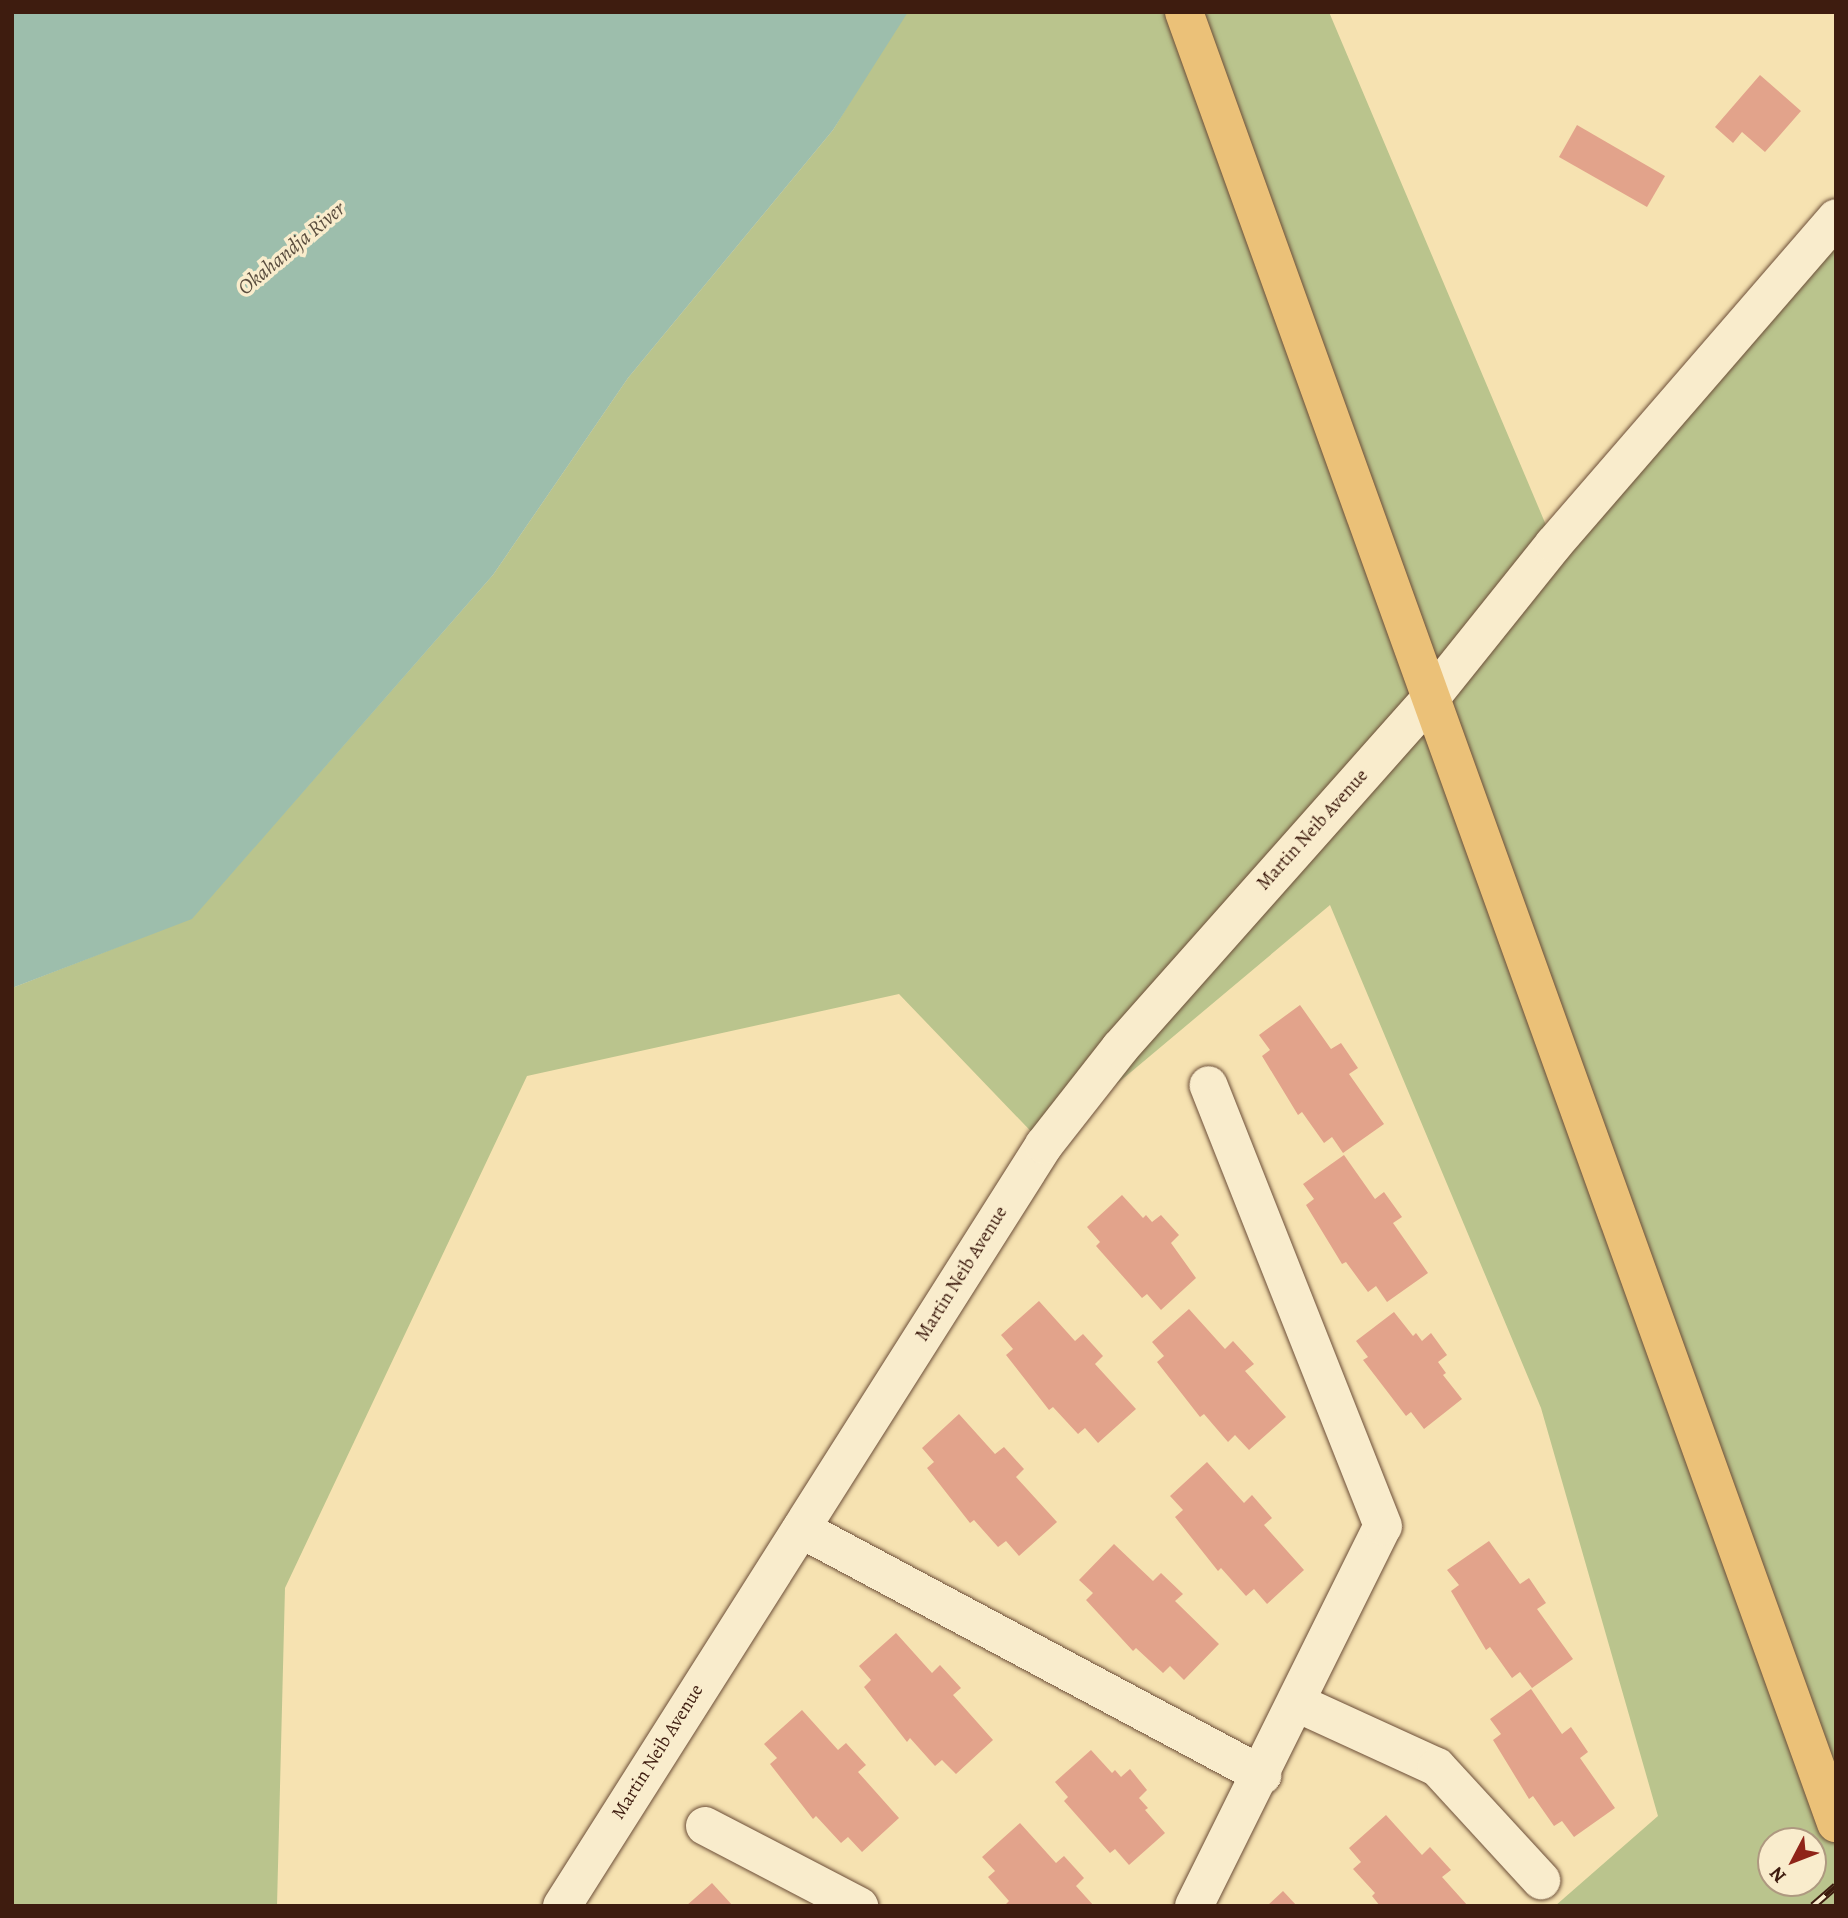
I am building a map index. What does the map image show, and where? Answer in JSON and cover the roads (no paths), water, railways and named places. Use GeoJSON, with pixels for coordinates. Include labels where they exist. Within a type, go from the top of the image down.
{"type":"FeatureCollection","features":[{"type":"Feature","properties":{"kind":"highway"},"geometry":{"type":"LineString","coordinates":[[1184,12],[1433,695],[1836,1823]]}},
{"type":"Feature","properties":{"kind":"street","name":"Martin Neib Avenue"},"geometry":{"type":"LineString","coordinates":[[562,1906],[1044,1145],[1120,1048],[1433,695],[1554,544],[1836,218]]}},
{"type":"Feature","properties":{"kind":"street"},"geometry":{"type":"LineString","coordinates":[[1194,1906],[1262,1775],[1382,1527],[1208,1085]]}},
{"type":"Feature","properties":{"kind":"street"},"geometry":{"type":"LineString","coordinates":[[801,1529],[1262,1775]]}},
{"type":"Feature","properties":{"kind":"street"},"geometry":{"type":"LineString","coordinates":[[1297,1703],[1437,1767],[1541,1880]]}},
{"type":"Feature","properties":{"kind":"street"},"geometry":{"type":"LineString","coordinates":[[705,1826],[859,1906]]}},
{"type":"Feature","properties":{"kind":"water","name":"Okahandja River"},"geometry":{"type":"Polygon","coordinates":[[[12,12],[908,12],[833,130],[628,378],[493,575],[192,919],[12,988],[12,12]]]}},
{"type":"Feature","properties":{"kind":"railway"},"geometry":{"type":"LineString","coordinates":[[1813,1906],[1836,1886]]}}]}
